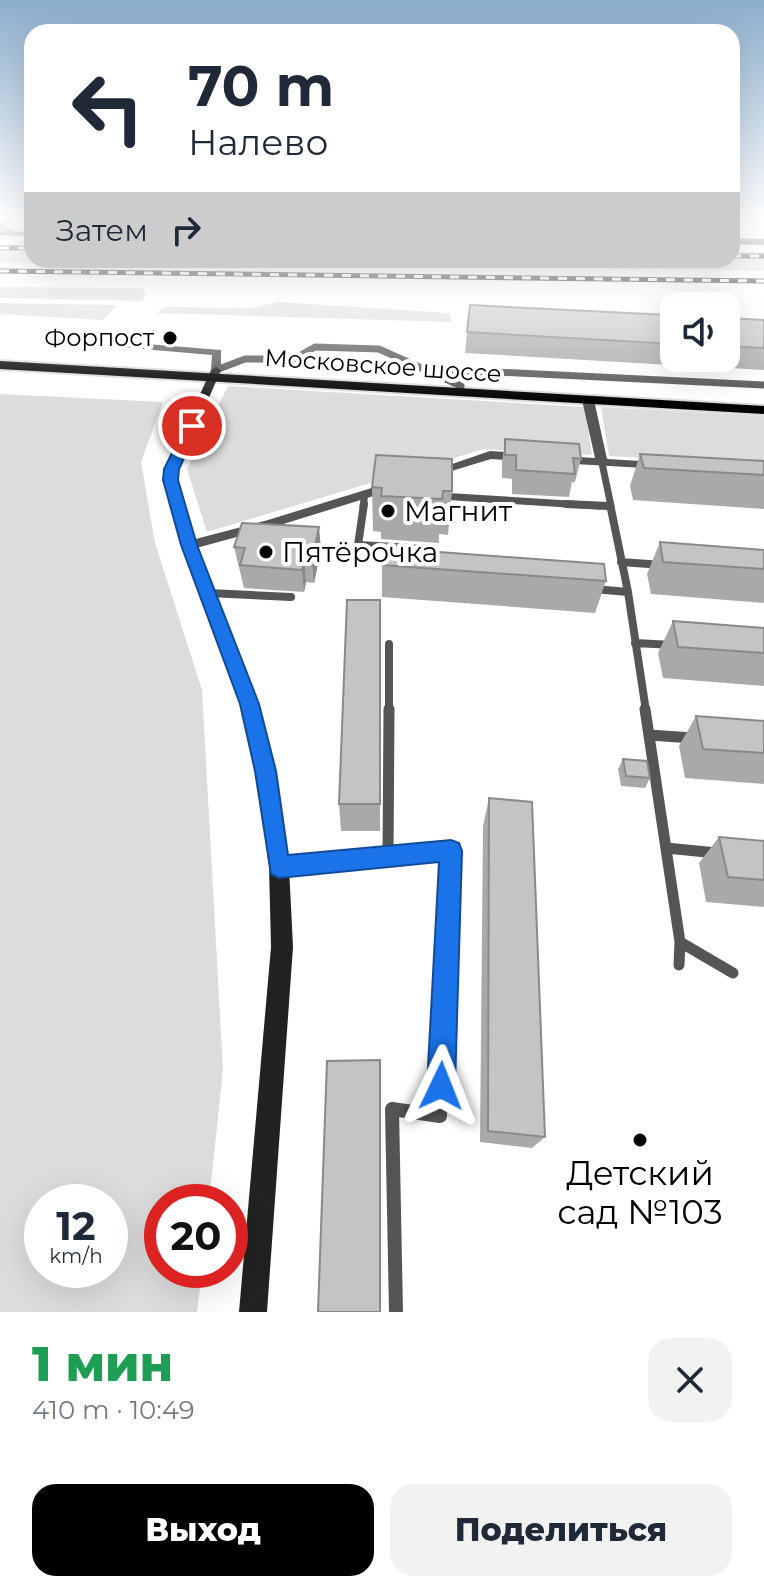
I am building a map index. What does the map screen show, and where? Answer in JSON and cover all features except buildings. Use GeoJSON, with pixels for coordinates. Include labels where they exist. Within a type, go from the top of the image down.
{"type":"FeatureCollection","features":[{"type":"Feature","properties":{"kind":"main road","name":"Московское шоссе"},"geometry":{"type":"LineString","coordinates":[[0,359],[764,410]]}},
{"type":"Feature","properties":{"kind":"main road","name":"Московское шоссе"},"geometry":{"type":"LineString","coordinates":[[0,365],[214,373],[764,403]]}},
{"type":"Feature","properties":{"kind":"street"},"geometry":{"type":"LineString","coordinates":[[123,345],[217,352],[214,373],[170,480],[189,545],[249,704],[265,771],[279,867],[282,947],[253,1312]]}},
{"type":"Feature","properties":{"kind":"street"},"geometry":{"type":"LineString","coordinates":[[588,400],[602,463]]}},
{"type":"Feature","properties":{"kind":"street"},"geometry":{"type":"LineString","coordinates":[[420,477],[490,455],[538,458]]}},
{"type":"Feature","properties":{"kind":"street"},"geometry":{"type":"LineString","coordinates":[[554,459],[675,468]]}},
{"type":"Feature","properties":{"kind":"street"},"geometry":{"type":"LineString","coordinates":[[189,545],[370,493],[404,488]]}},
{"type":"Feature","properties":{"kind":"lane"},"geometry":{"type":"LineString","coordinates":[[214,373],[245,359],[294,359],[315,347],[379,349],[461,386]]}},
{"type":"Feature","properties":{"kind":"lane"},"geometry":{"type":"LineString","coordinates":[[435,375],[496,372],[764,385]]}},
{"type":"Feature","properties":{"kind":"lane"},"geometry":{"type":"LineString","coordinates":[[602,463],[608,506],[628,592],[680,942],[679,965]]}},
{"type":"Feature","properties":{"kind":"lane"},"geometry":{"type":"LineString","coordinates":[[370,493],[358,545],[413,548]]}},
{"type":"Feature","properties":{"kind":"lane"},"geometry":{"type":"LineString","coordinates":[[434,495],[608,506]]}},
{"type":"Feature","properties":{"kind":"lane"},"geometry":{"type":"LineString","coordinates":[[621,562],[669,565]]}},
{"type":"Feature","properties":{"kind":"lane"},"geometry":{"type":"LineString","coordinates":[[581,588],[628,592]]}},
{"type":"Feature","properties":{"kind":"lane"},"geometry":{"type":"LineString","coordinates":[[209,593],[291,597]]}},
{"type":"Feature","properties":{"kind":"lane"},"geometry":{"type":"LineString","coordinates":[[635,643],[678,645]]}},
{"type":"Feature","properties":{"kind":"lane"},"geometry":{"type":"LineString","coordinates":[[388,856],[389,644]]}},
{"type":"Feature","properties":{"kind":"lane"},"geometry":{"type":"LineString","coordinates":[[649,735],[707,739]]}},
{"type":"Feature","properties":{"kind":"lane"},"geometry":{"type":"LineString","coordinates":[[666,848],[736,855]]}},
{"type":"Feature","properties":{"kind":"lane"},"geometry":{"type":"LineString","coordinates":[[279,867],[451,851],[440,1116],[392,1109],[396,1312]]}},
{"type":"Feature","properties":{"kind":"lane"},"geometry":{"type":"LineString","coordinates":[[680,942],[733,973]]}},
{"type":"Feature","properties":{"kind":"shaded area"},"geometry":{"type":"Polygon","coordinates":[[[0,287],[142,288],[146,294],[142,301],[0,298],[0,287]]]}},
{"type":"Feature","properties":{"kind":"shaded area"},"geometry":{"type":"Polygon","coordinates":[[[279,302],[449,313],[452,322],[156,313],[165,307],[252,308],[279,302]]]}},
{"type":"Feature","properties":{"kind":"shaded area"},"geometry":{"type":"Polygon","coordinates":[[[0,303],[117,305],[103,320],[0,314],[0,303]]]}},
{"type":"Feature","properties":{"kind":"shaded area"},"geometry":{"type":"Polygon","coordinates":[[[228,386],[585,407],[592,455],[484,449],[207,532],[187,469],[228,386]]]}},
{"type":"Feature","properties":{"kind":"shaded area"},"geometry":{"type":"Polygon","coordinates":[[[0,394],[163,402],[141,462],[155,543],[202,690],[223,1070],[211,1184],[144,1184],[144,1288],[200,1288],[197,1312],[0,1312],[0,394]]]}},
{"type":"Feature","properties":{"kind":"shaded area"},"geometry":{"type":"Polygon","coordinates":[[[601,407],[764,416],[764,465],[609,456],[601,407]]]}},
{"type":"Feature","properties":{"kind":"place","name":"Форпост"},"geometry":{"type":"Point","coordinates":[170,338]}},
{"type":"Feature","properties":{"kind":"place","name":"Магнит"},"geometry":{"type":"Point","coordinates":[388,511]}},
{"type":"Feature","properties":{"kind":"place","name":"Пятёрочка"},"geometry":{"type":"Point","coordinates":[266,552]}},
{"type":"Feature","properties":{"kind":"place","name":"Детский сад №103"},"geometry":{"type":"Point","coordinates":[640,1140]}},
{"type":"Feature","properties":{"kind":"route"},"geometry":{"type":"LineString","coordinates":[[192,426],[170,480],[189,545],[249,704],[265,771],[279,867],[451,851],[441,1086]]}}]}
